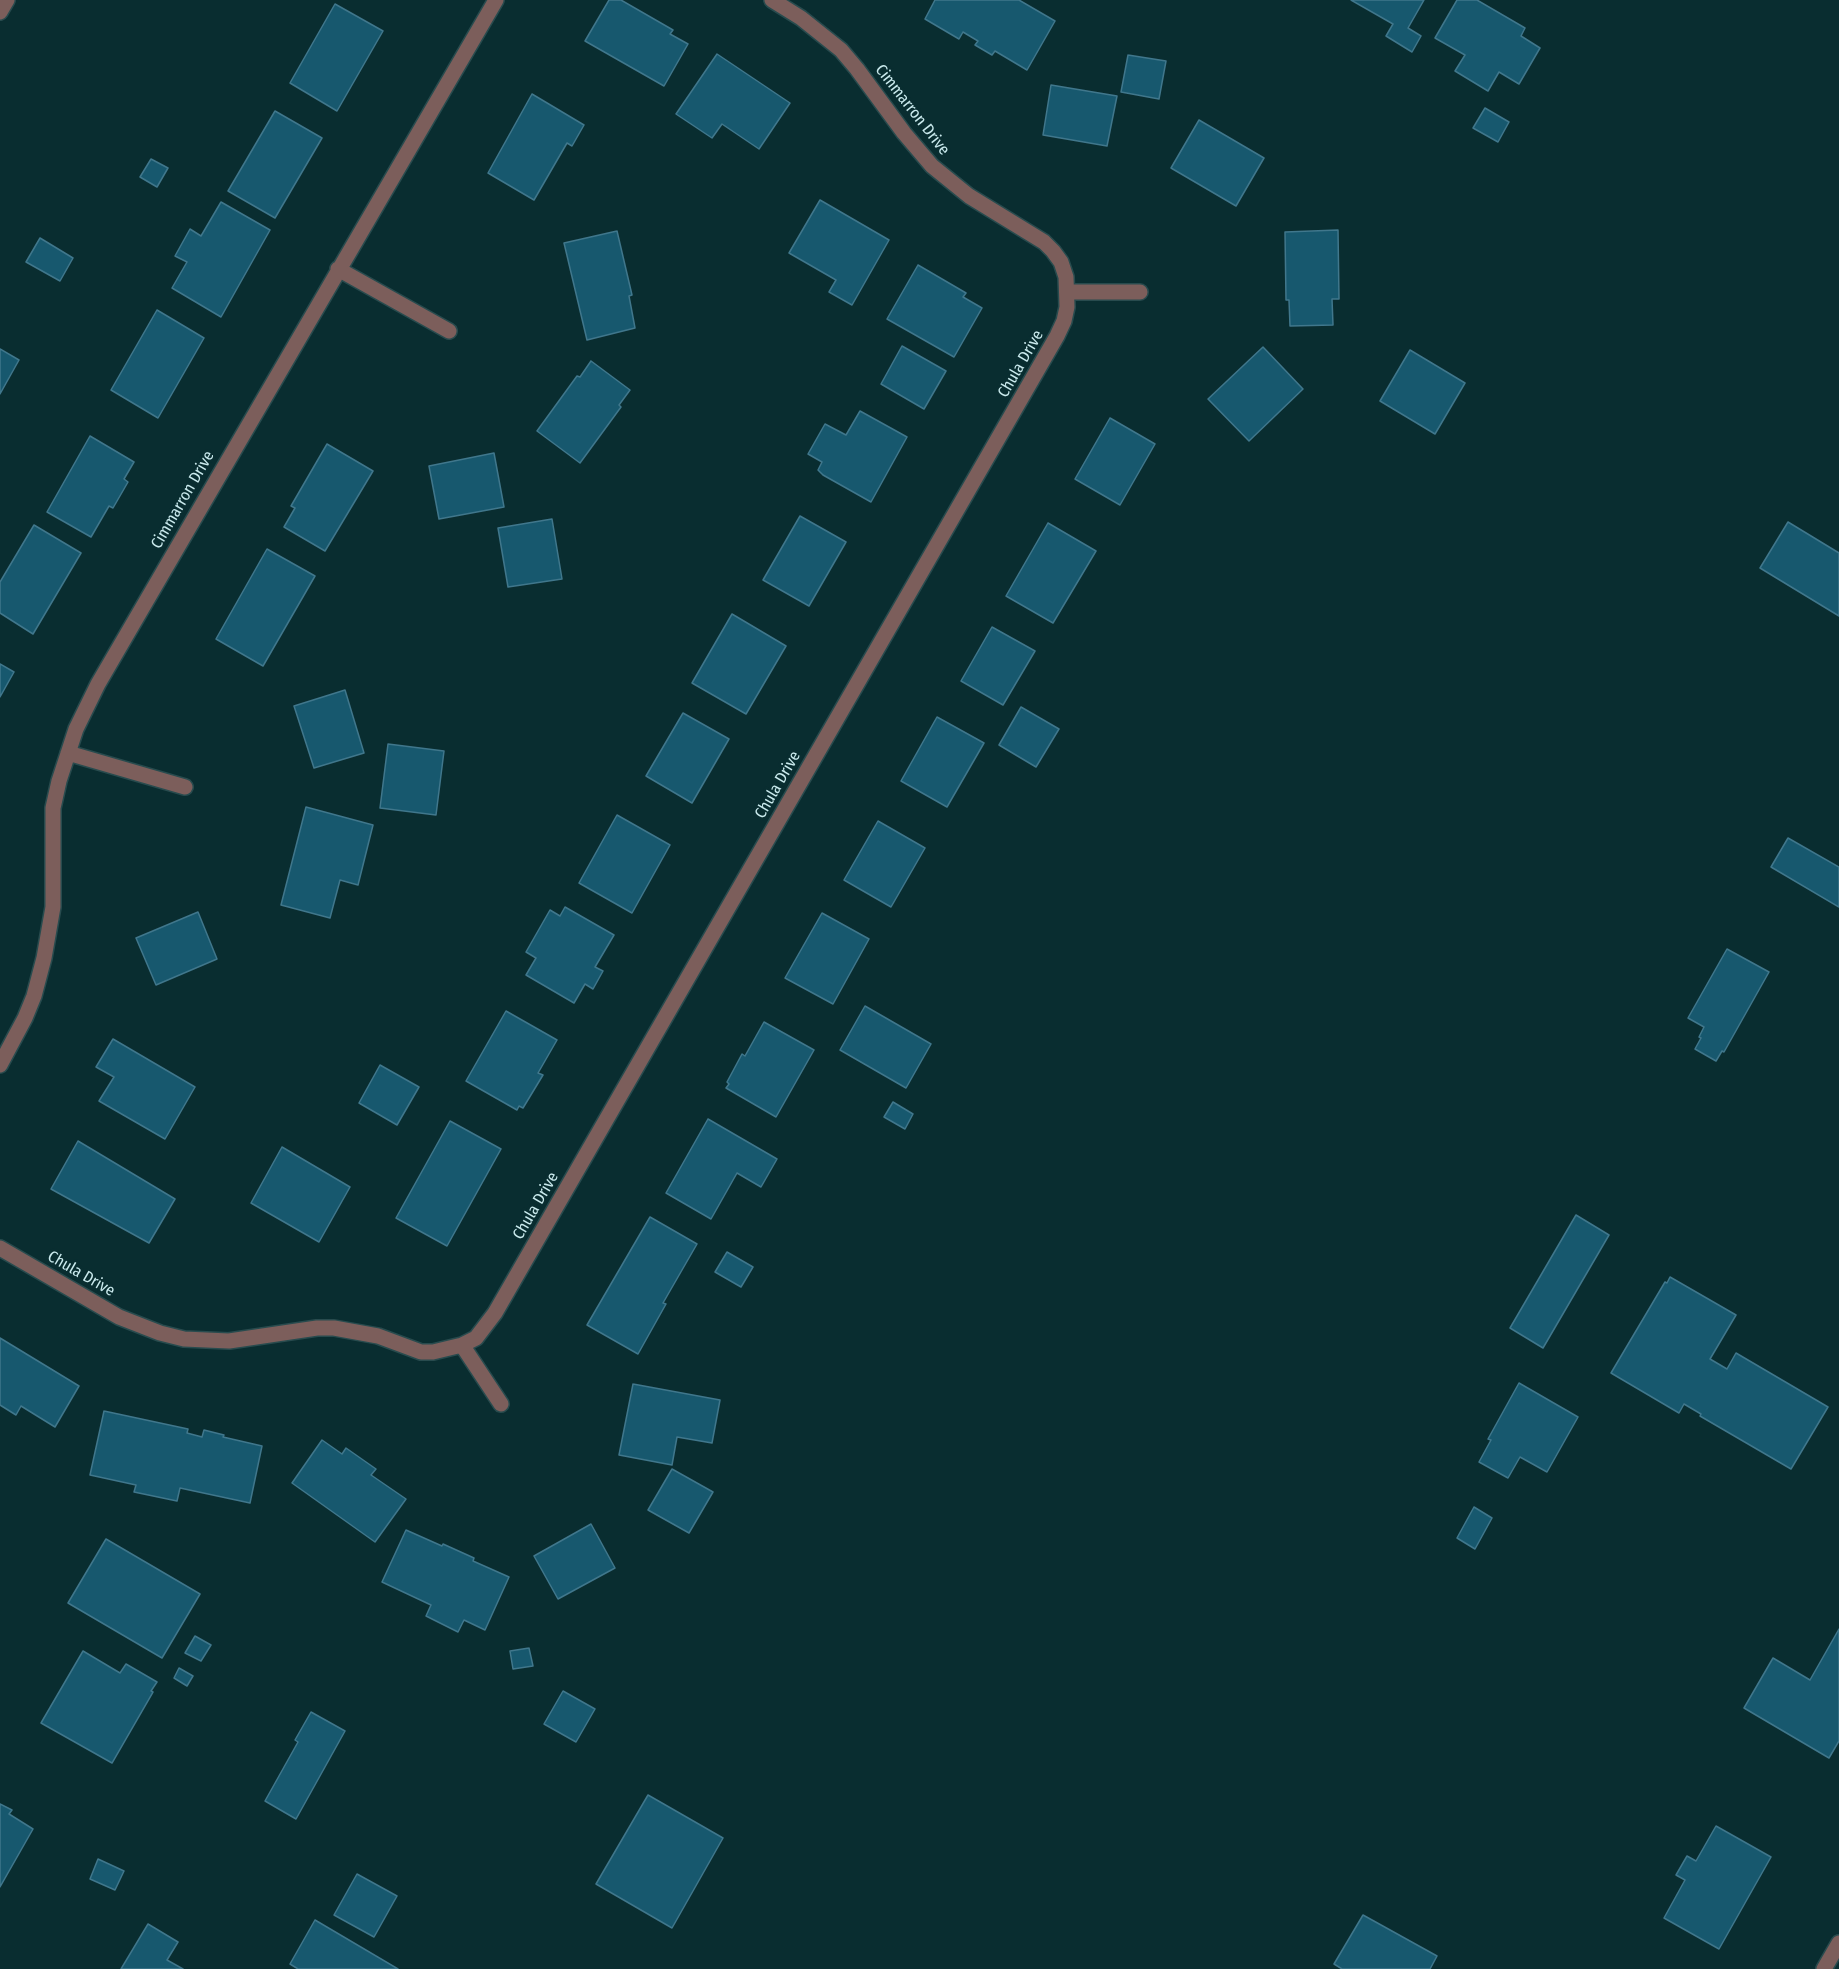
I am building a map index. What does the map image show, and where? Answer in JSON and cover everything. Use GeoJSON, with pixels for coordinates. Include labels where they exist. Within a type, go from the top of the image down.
{"type":"FeatureCollection","features":[{"type":"Feature","properties":{"kind":"street"},"geometry":{"type":"LineString","coordinates":[[0,12],[7,0]]}},
{"type":"Feature","properties":{"kind":"street","name":"Cimmarron Drive"},"geometry":{"type":"LineString","coordinates":[[0,1065],[25,1018],[34,996],[44,958],[53,907],[53,808],[76,729],[98,684],[496,0]]}},
{"type":"Feature","properties":{"kind":"street","name":"Cimmarron Drive"},"geometry":{"type":"LineString","coordinates":[[772,0],[801,18],[841,50],[918,150],[944,177],[1053,251],[1061,262],[1066,276],[1067,292]]}},
{"type":"Feature","properties":{"kind":"street"},"geometry":{"type":"LineString","coordinates":[[338,269],[449,331]]}},
{"type":"Feature","properties":{"kind":"street"},"geometry":{"type":"LineString","coordinates":[[1067,292],[1140,292]]}},
{"type":"Feature","properties":{"kind":"street","name":"Chula Drive"},"geometry":{"type":"LineString","coordinates":[[0,1248],[119,1317],[160,1333],[184,1339],[229,1341],[316,1328],[334,1328],[378,1336],[421,1352],[433,1352],[462,1346],[476,1338],[495,1313],[1051,347],[1064,321],[1067,292]]}},
{"type":"Feature","properties":{"kind":"street"},"geometry":{"type":"LineString","coordinates":[[68,753],[185,787]]}},
{"type":"Feature","properties":{"kind":"street"},"geometry":{"type":"LineString","coordinates":[[462,1346],[501,1404]]}},
{"type":"Feature","properties":{"kind":"street"},"geometry":{"type":"LineString","coordinates":[[1824,1969],[1839,1943]]}},
{"type":"Feature","properties":{"kind":"building"},"geometry":{"type":"Polygon","coordinates":[[[609,0],[621,0],[673,30],[670,34],[688,44],[664,86],[585,41],[609,0]]]}},
{"type":"Feature","properties":{"kind":"building"},"geometry":{"type":"Polygon","coordinates":[[[935,0],[1019,0],[1055,21],[1027,70],[995,51],[992,55],[975,45],[978,41],[963,32],[959,39],[925,19],[935,0]]]}},
{"type":"Feature","properties":{"kind":"building"},"geometry":{"type":"Polygon","coordinates":[[[1351,0],[1424,0],[1408,28],[1421,36],[1412,52],[1386,36],[1393,24],[1351,0]]]}},
{"type":"Feature","properties":{"kind":"building"},"geometry":{"type":"Polygon","coordinates":[[[1457,0],[1477,0],[1525,28],[1521,36],[1540,48],[1519,84],[1499,72],[1488,91],[1455,71],[1465,55],[1435,38],[1457,0]]]}},
{"type":"Feature","properties":{"kind":"building"},"geometry":{"type":"Polygon","coordinates":[[[335,4],[383,31],[337,111],[290,83],[335,4]]]}},
{"type":"Feature","properties":{"kind":"building"},"geometry":{"type":"Polygon","coordinates":[[[717,54],[790,103],[759,149],[722,124],[712,138],[676,114],[717,54]]]}},
{"type":"Feature","properties":{"kind":"building"},"geometry":{"type":"Polygon","coordinates":[[[1128,55],[1166,61],[1159,99],[1121,92],[1128,55]]]}},
{"type":"Feature","properties":{"kind":"building"},"geometry":{"type":"Polygon","coordinates":[[[1051,85],[1117,96],[1107,146],[1043,135],[1051,85]]]}},
{"type":"Feature","properties":{"kind":"building"},"geometry":{"type":"Polygon","coordinates":[[[532,94],[584,125],[572,146],[567,143],[534,200],[488,173],[532,94]]]}},
{"type":"Feature","properties":{"kind":"building"},"geometry":{"type":"Polygon","coordinates":[[[1485,108],[1509,122],[1498,142],[1473,128],[1485,108]]]}},
{"type":"Feature","properties":{"kind":"building"},"geometry":{"type":"Polygon","coordinates":[[[275,111],[322,138],[275,218],[228,191],[275,111]]]}},
{"type":"Feature","properties":{"kind":"building"},"geometry":{"type":"Polygon","coordinates":[[[1199,120],[1264,158],[1236,206],[1171,168],[1199,120]]]}},
{"type":"Feature","properties":{"kind":"building"},"geometry":{"type":"Polygon","coordinates":[[[151,159],[168,168],[157,187],[140,177],[151,159]]]}},
{"type":"Feature","properties":{"kind":"building"},"geometry":{"type":"Polygon","coordinates":[[[820,200],[889,240],[852,305],[829,292],[836,280],[789,253],[820,200]]]}},
{"type":"Feature","properties":{"kind":"building"},"geometry":{"type":"Polygon","coordinates":[[[221,202],[270,230],[221,317],[172,288],[187,262],[175,256],[190,229],[201,236],[221,202]]]}},
{"type":"Feature","properties":{"kind":"building"},"geometry":{"type":"Polygon","coordinates":[[[1338,230],[1339,299],[1332,299],[1333,325],[1290,326],[1289,300],[1286,300],[1285,232],[1338,230]]]}},
{"type":"Feature","properties":{"kind":"building"},"geometry":{"type":"Polygon","coordinates":[[[617,231],[632,295],[629,296],[635,328],[587,340],[564,243],[617,231]]]}},
{"type":"Feature","properties":{"kind":"building"},"geometry":{"type":"Polygon","coordinates":[[[40,238],[73,258],[60,281],[26,262],[40,238]]]}},
{"type":"Feature","properties":{"kind":"building"},"geometry":{"type":"Polygon","coordinates":[[[918,265],[966,293],[963,297],[982,308],[954,357],[887,319],[918,265]]]}},
{"type":"Feature","properties":{"kind":"building"},"geometry":{"type":"Polygon","coordinates":[[[157,310],[204,338],[158,418],[111,390],[157,310]]]}},
{"type":"Feature","properties":{"kind":"building"},"geometry":{"type":"Polygon","coordinates":[[[902,346],[946,371],[924,409],[881,384],[902,346]]]}},
{"type":"Feature","properties":{"kind":"building"},"geometry":{"type":"Polygon","coordinates":[[[1263,347],[1303,389],[1249,441],[1208,399],[1263,347]]]}},
{"type":"Feature","properties":{"kind":"building"},"geometry":{"type":"Polygon","coordinates":[[[0,349],[19,360],[0,394],[0,349]]]}},
{"type":"Feature","properties":{"kind":"building"},"geometry":{"type":"Polygon","coordinates":[[[1410,350],[1465,383],[1435,434],[1380,401],[1410,350]]]}},
{"type":"Feature","properties":{"kind":"building"},"geometry":{"type":"Polygon","coordinates":[[[591,361],[630,390],[619,405],[621,407],[580,463],[537,431],[577,376],[580,377],[591,361]]]}},
{"type":"Feature","properties":{"kind":"building"},"geometry":{"type":"Polygon","coordinates":[[[860,411],[907,437],[871,502],[823,475],[818,470],[822,462],[808,454],[825,424],[846,435],[860,411]]]}},
{"type":"Feature","properties":{"kind":"building"},"geometry":{"type":"Polygon","coordinates":[[[1110,418],[1155,444],[1120,505],[1075,479],[1110,418]]]}},
{"type":"Feature","properties":{"kind":"building"},"geometry":{"type":"Polygon","coordinates":[[[90,436],[134,462],[124,479],[128,482],[113,508],[109,506],[91,537],[47,512],[90,436]]]}},
{"type":"Feature","properties":{"kind":"building"},"geometry":{"type":"Polygon","coordinates":[[[327,444],[373,471],[325,551],[284,527],[295,508],[291,506],[327,444]]]}},
{"type":"Feature","properties":{"kind":"building"},"geometry":{"type":"Polygon","coordinates":[[[494,453],[504,507],[439,519],[429,466],[494,453]]]}},
{"type":"Feature","properties":{"kind":"building"},"geometry":{"type":"Polygon","coordinates":[[[800,516],[846,542],[809,606],[763,580],[800,516]]]}},
{"type":"Feature","properties":{"kind":"building"},"geometry":{"type":"Polygon","coordinates":[[[552,519],[562,579],[508,587],[498,528],[552,519]]]}},
{"type":"Feature","properties":{"kind":"building"},"geometry":{"type":"Polygon","coordinates":[[[1788,522],[1839,553],[1839,616],[1760,568],[1788,522]]]}},
{"type":"Feature","properties":{"kind":"building"},"geometry":{"type":"Polygon","coordinates":[[[1048,523],[1096,551],[1053,623],[1006,596],[1048,523]]]}},
{"type":"Feature","properties":{"kind":"building"},"geometry":{"type":"Polygon","coordinates":[[[34,525],[81,553],[33,634],[0,613],[0,582],[34,525]]]}},
{"type":"Feature","properties":{"kind":"building"},"geometry":{"type":"Polygon","coordinates":[[[267,549],[315,576],[263,666],[216,639],[267,549]]]}},
{"type":"Feature","properties":{"kind":"building"},"geometry":{"type":"Polygon","coordinates":[[[732,614],[786,646],[746,714],[692,683],[732,614]]]}},
{"type":"Feature","properties":{"kind":"building"},"geometry":{"type":"Polygon","coordinates":[[[992,627],[1035,651],[1003,705],[961,681],[992,627]]]}},
{"type":"Feature","properties":{"kind":"building"},"geometry":{"type":"Polygon","coordinates":[[[0,664],[14,672],[0,697],[0,664]]]}},
{"type":"Feature","properties":{"kind":"building"},"geometry":{"type":"Polygon","coordinates":[[[345,690],[364,753],[314,768],[294,706],[345,690]]]}},
{"type":"Feature","properties":{"kind":"building"},"geometry":{"type":"Polygon","coordinates":[[[1021,707],[1059,729],[1036,767],[999,745],[1021,707]]]}},
{"type":"Feature","properties":{"kind":"building"},"geometry":{"type":"Polygon","coordinates":[[[683,713],[729,739],[692,803],[646,776],[683,713]]]}},
{"type":"Feature","properties":{"kind":"building"},"geometry":{"type":"Polygon","coordinates":[[[937,717],[984,743],[947,807],[901,781],[937,717]]]}},
{"type":"Feature","properties":{"kind":"building"},"geometry":{"type":"Polygon","coordinates":[[[388,744],[444,751],[436,815],[380,808],[388,744]]]}},
{"type":"Feature","properties":{"kind":"building"},"geometry":{"type":"Polygon","coordinates":[[[306,807],[373,825],[358,885],[340,880],[330,918],[281,905],[306,807]]]}},
{"type":"Feature","properties":{"kind":"building"},"geometry":{"type":"Polygon","coordinates":[[[617,815],[670,845],[632,913],[579,883],[617,815]]]}},
{"type":"Feature","properties":{"kind":"building"},"geometry":{"type":"Polygon","coordinates":[[[878,821],[925,848],[891,907],[844,880],[878,821]]]}},
{"type":"Feature","properties":{"kind":"building"},"geometry":{"type":"Polygon","coordinates":[[[1788,838],[1839,867],[1839,907],[1771,867],[1788,838]]]}},
{"type":"Feature","properties":{"kind":"building"},"geometry":{"type":"Polygon","coordinates":[[[565,907],[614,935],[595,967],[603,971],[593,989],[585,984],[574,1003],[526,975],[536,958],[526,952],[550,910],[560,916],[565,907]]]}},
{"type":"Feature","properties":{"kind":"building"},"geometry":{"type":"Polygon","coordinates":[[[198,912],[217,959],[156,985],[136,938],[198,912]]]}},
{"type":"Feature","properties":{"kind":"building"},"geometry":{"type":"Polygon","coordinates":[[[822,913],[869,939],[833,1004],[785,978],[822,913]]]}},
{"type":"Feature","properties":{"kind":"building"},"geometry":{"type":"Polygon","coordinates":[[[1727,949],[1769,972],[1724,1052],[1722,1051],[1716,1061],[1695,1049],[1704,1027],[1688,1018],[1727,949]]]}},
{"type":"Feature","properties":{"kind":"building"},"geometry":{"type":"Polygon","coordinates":[[[865,1006],[931,1044],[906,1088],[840,1050],[865,1006]]]}},
{"type":"Feature","properties":{"kind":"building"},"geometry":{"type":"Polygon","coordinates":[[[506,1011],[557,1040],[538,1073],[543,1075],[523,1108],[519,1106],[517,1110],[466,1081],[506,1011]]]}},
{"type":"Feature","properties":{"kind":"building"},"geometry":{"type":"Polygon","coordinates":[[[764,1022],[814,1050],[776,1117],[726,1088],[742,1054],[745,1056],[764,1022]]]}},
{"type":"Feature","properties":{"kind":"building"},"geometry":{"type":"Polygon","coordinates":[[[113,1039],[195,1087],[165,1139],[99,1101],[114,1077],[96,1067],[113,1039]]]}},
{"type":"Feature","properties":{"kind":"building"},"geometry":{"type":"Polygon","coordinates":[[[380,1065],[419,1087],[397,1125],[359,1103],[380,1065]]]}},
{"type":"Feature","properties":{"kind":"building"},"geometry":{"type":"Polygon","coordinates":[[[893,1102],[913,1114],[905,1129],[884,1117],[893,1102]]]}},
{"type":"Feature","properties":{"kind":"building"},"geometry":{"type":"Polygon","coordinates":[[[708,1119],[777,1159],[761,1187],[737,1173],[711,1219],[666,1193],[708,1119]]]}},
{"type":"Feature","properties":{"kind":"building"},"geometry":{"type":"Polygon","coordinates":[[[450,1121],[501,1149],[447,1246],[396,1218],[450,1121]]]}},
{"type":"Feature","properties":{"kind":"building"},"geometry":{"type":"Polygon","coordinates":[[[78,1141],[175,1199],[149,1243],[51,1189],[78,1141]]]}},
{"type":"Feature","properties":{"kind":"building"},"geometry":{"type":"Polygon","coordinates":[[[282,1147],[350,1187],[319,1242],[251,1203],[282,1147]]]}},
{"type":"Feature","properties":{"kind":"building"},"geometry":{"type":"Polygon","coordinates":[[[1576,1215],[1609,1235],[1543,1348],[1510,1328],[1576,1215]]]}},
{"type":"Feature","properties":{"kind":"building"},"geometry":{"type":"Polygon","coordinates":[[[650,1217],[697,1244],[663,1303],[666,1304],[638,1354],[587,1325],[650,1217]]]}},
{"type":"Feature","properties":{"kind":"building"},"geometry":{"type":"Polygon","coordinates":[[[727,1252],[753,1267],[741,1287],[715,1272],[727,1252]]]}},
{"type":"Feature","properties":{"kind":"building"},"geometry":{"type":"Polygon","coordinates":[[[1670,1277],[1736,1315],[1710,1359],[1727,1369],[1736,1353],[1828,1407],[1791,1469],[1700,1416],[1701,1414],[1684,1404],[1679,1413],[1611,1373],[1670,1277]]]}},
{"type":"Feature","properties":{"kind":"building"},"geometry":{"type":"Polygon","coordinates":[[[0,1338],[79,1386],[55,1427],[21,1406],[16,1415],[0,1405],[0,1338]]]}},
{"type":"Feature","properties":{"kind":"building"},"geometry":{"type":"Polygon","coordinates":[[[1519,1383],[1578,1417],[1547,1472],[1520,1457],[1508,1478],[1479,1462],[1491,1440],[1488,1439],[1519,1383]]]}},
{"type":"Feature","properties":{"kind":"building"},"geometry":{"type":"Polygon","coordinates":[[[633,1384],[720,1400],[712,1443],[677,1437],[672,1465],[619,1455],[633,1384]]]}},
{"type":"Feature","properties":{"kind":"building"},"geometry":{"type":"Polygon","coordinates":[[[104,1411],[188,1429],[187,1433],[202,1437],[204,1430],[262,1446],[250,1503],[180,1488],[177,1501],[134,1492],[136,1485],[90,1475],[104,1411]]]}},
{"type":"Feature","properties":{"kind":"building"},"geometry":{"type":"Polygon","coordinates":[[[322,1440],[342,1454],[346,1448],[376,1469],[371,1475],[406,1499],[375,1542],[292,1483],[322,1440]]]}},
{"type":"Feature","properties":{"kind":"building"},"geometry":{"type":"Polygon","coordinates":[[[672,1469],[713,1492],[689,1533],[648,1510],[672,1469]]]}},
{"type":"Feature","properties":{"kind":"building"},"geometry":{"type":"Polygon","coordinates":[[[1474,1507],[1492,1518],[1475,1549],[1457,1538],[1474,1507]]]}},
{"type":"Feature","properties":{"kind":"building"},"geometry":{"type":"Polygon","coordinates":[[[591,1524],[615,1568],[558,1599],[534,1556],[591,1524]]]}},
{"type":"Feature","properties":{"kind":"building"},"geometry":{"type":"Polygon","coordinates":[[[406,1530],[474,1558],[473,1561],[509,1577],[485,1630],[464,1620],[458,1632],[426,1616],[431,1605],[382,1582],[406,1530]]]}},
{"type":"Feature","properties":{"kind":"building"},"geometry":{"type":"Polygon","coordinates":[[[106,1539],[200,1594],[162,1658],[68,1603],[106,1539]]]}},
{"type":"Feature","properties":{"kind":"building"},"geometry":{"type":"Polygon","coordinates":[[[1839,1629],[1839,1741],[1829,1758],[1744,1708],[1773,1658],[1810,1680],[1839,1629]]]}},
{"type":"Feature","properties":{"kind":"building"},"geometry":{"type":"Polygon","coordinates":[[[195,1636],[211,1645],[201,1661],[185,1653],[195,1636]]]}},
{"type":"Feature","properties":{"kind":"building"},"geometry":{"type":"Polygon","coordinates":[[[529,1648],[533,1666],[513,1669],[510,1651],[529,1648]]]}},
{"type":"Feature","properties":{"kind":"building"},"geometry":{"type":"Polygon","coordinates":[[[83,1651],[120,1673],[126,1664],[157,1682],[112,1763],[41,1723],[83,1651]]]}},
{"type":"Feature","properties":{"kind":"building"},"geometry":{"type":"Polygon","coordinates":[[[179,1668],[193,1676],[187,1686],[174,1678],[179,1668]]]}},
{"type":"Feature","properties":{"kind":"building"},"geometry":{"type":"Polygon","coordinates":[[[563,1691],[595,1709],[576,1742],[544,1724],[563,1691]]]}},
{"type":"Feature","properties":{"kind":"building"},"geometry":{"type":"Polygon","coordinates":[[[311,1712],[345,1731],[296,1819],[265,1801],[298,1742],[295,1740],[311,1712]]]}},
{"type":"Feature","properties":{"kind":"building"},"geometry":{"type":"Polygon","coordinates":[[[648,1795],[723,1838],[672,1928],[596,1884],[648,1795]]]}},
{"type":"Feature","properties":{"kind":"building"},"geometry":{"type":"Polygon","coordinates":[[[0,1804],[12,1810],[9,1814],[33,1829],[0,1887],[0,1804]]]}},
{"type":"Feature","properties":{"kind":"building"},"geometry":{"type":"Polygon","coordinates":[[[1716,1826],[1771,1857],[1719,1949],[1664,1918],[1685,1880],[1676,1875],[1687,1856],[1696,1861],[1716,1826]]]}},
{"type":"Feature","properties":{"kind":"building"},"geometry":{"type":"Polygon","coordinates":[[[98,1859],[124,1871],[115,1890],[90,1879],[98,1859]]]}},
{"type":"Feature","properties":{"kind":"building"},"geometry":{"type":"Polygon","coordinates":[[[357,1874],[397,1896],[374,1937],[334,1915],[357,1874]]]}},
{"type":"Feature","properties":{"kind":"building"},"geometry":{"type":"Polygon","coordinates":[[[1363,1915],[1437,1956],[1430,1969],[1342,1969],[1334,1964],[1363,1915]]]}},
{"type":"Feature","properties":{"kind":"building"},"geometry":{"type":"Polygon","coordinates":[[[315,1920],[398,1969],[298,1969],[290,1964],[315,1920]]]}},
{"type":"Feature","properties":{"kind":"building"},"geometry":{"type":"Polygon","coordinates":[[[148,1924],[178,1942],[167,1960],[183,1969],[121,1969],[148,1924]]]}}]}
